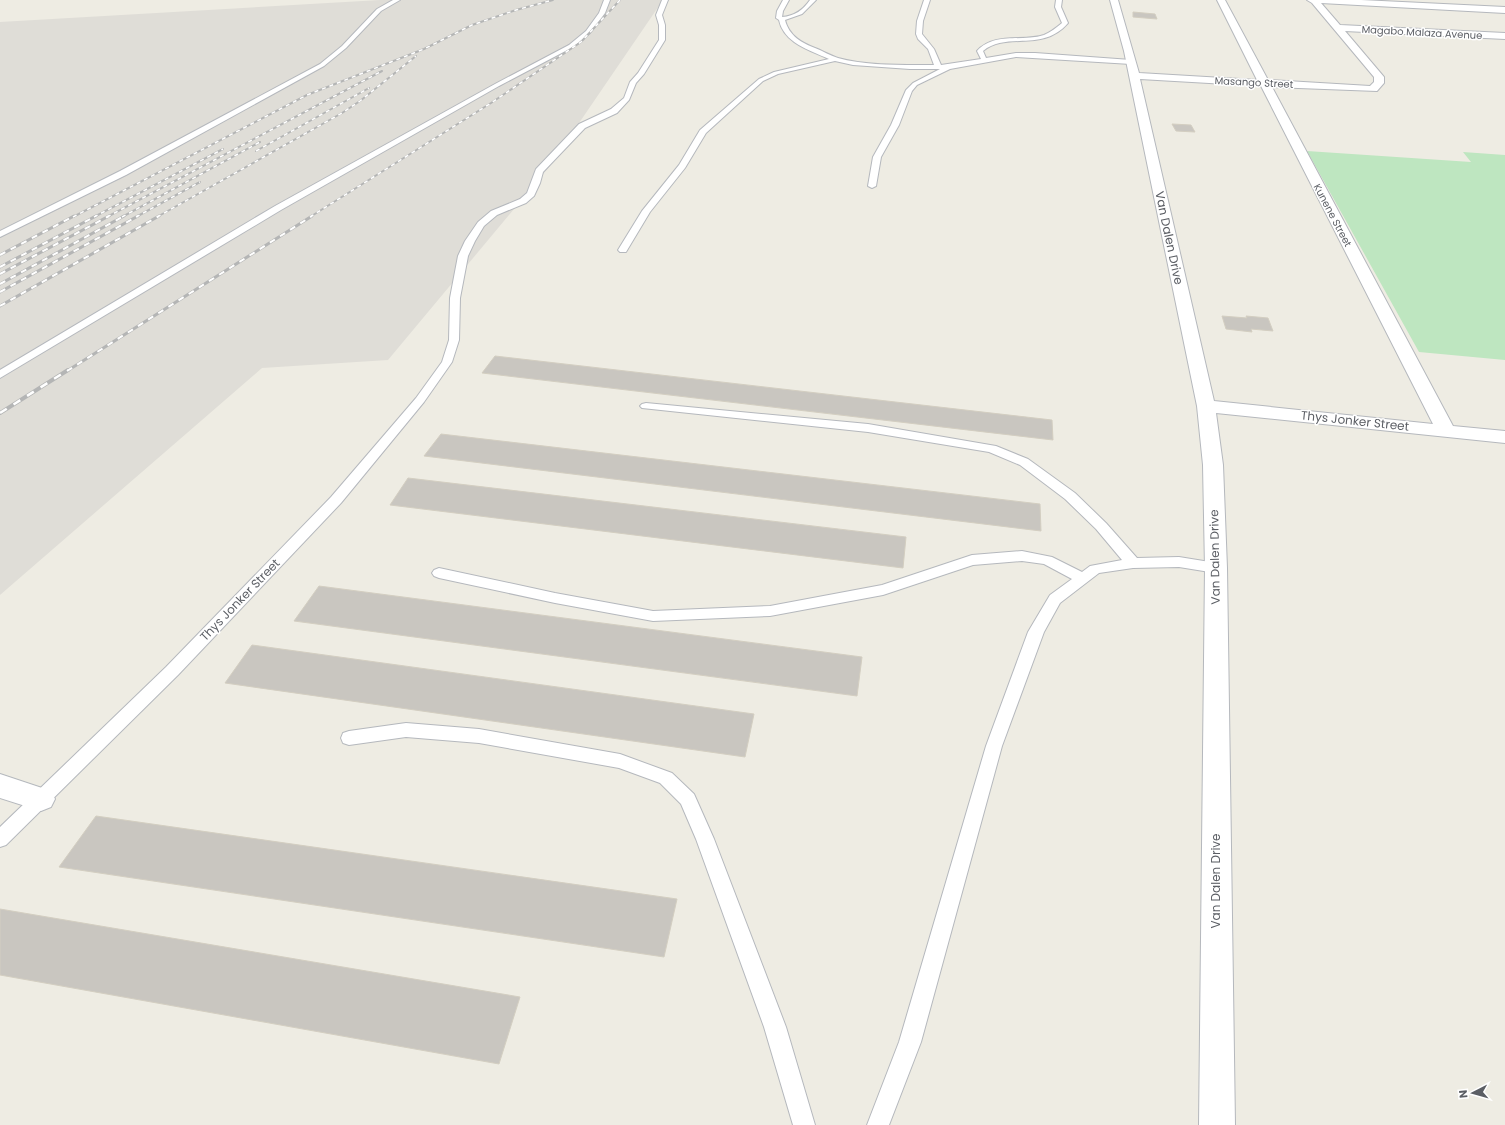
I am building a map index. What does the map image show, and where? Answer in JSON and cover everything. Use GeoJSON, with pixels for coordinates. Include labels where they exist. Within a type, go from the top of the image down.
{"type":"FeatureCollection","features":[{"type":"Feature","properties":{"kind":"street","name":"Van Dalen Drive"},"geometry":{"type":"LineString","coordinates":[[1114,0],[1133,69],[1206,406],[1213,465],[1216,568],[1217,1125]]}},
{"type":"Feature","properties":{"kind":"street","name":"Kunene Street"},"geometry":{"type":"LineString","coordinates":[[1221,0],[1446,430]]}},
{"type":"Feature","properties":{"kind":"street"},"geometry":{"type":"LineString","coordinates":[[1311,0],[1505,10]]}},
{"type":"Feature","properties":{"kind":"street","name":"Magabo Malaza Avenue"},"geometry":{"type":"LineString","coordinates":[[1314,0],[1379,77],[1379,83],[1374,88]]}},
{"type":"Feature","properties":{"kind":"street","name":"Magabo Malaza Avenue"},"geometry":{"type":"LineString","coordinates":[[1339,28],[1505,36]]}},
{"type":"Feature","properties":{"kind":"street","name":"Masango Street"},"geometry":{"type":"LineString","coordinates":[[1133,69],[1263,82],[1374,88]]}},
{"type":"Feature","properties":{"kind":"street","name":"Thys Jonker Street"},"geometry":{"type":"LineString","coordinates":[[1206,406],[1505,436]]}},
{"type":"Feature","properties":{"kind":"street"},"geometry":{"type":"LineString","coordinates":[[0,786],[41,799]]}},
{"type":"Feature","properties":{"kind":"lane"},"geometry":{"type":"LineString","coordinates":[[0,234],[123,174],[322,65],[344,47],[378,10],[397,0]]}},
{"type":"Feature","properties":{"kind":"lane"},"geometry":{"type":"LineString","coordinates":[[0,375],[278,208],[497,84],[571,46],[588,32],[602,13],[607,0]]}},
{"type":"Feature","properties":{"kind":"lane","name":"Thys Jonker Street"},"geometry":{"type":"LineString","coordinates":[[0,839],[172,670],[336,500],[442,372],[448,362],[454,340],[455,298],[463,256],[470,241],[481,224],[494,213],[523,201],[531,194],[536,184],[539,171],[582,126],[614,111],[627,99],[633,82],[641,74],[662,40],[662,25],[659,15],[665,0]]}},
{"type":"Feature","properties":{"kind":"lane"},"geometry":{"type":"LineString","coordinates":[[786,0],[779,14],[779,18],[782,19],[784,28],[798,43],[835,59],[853,63],[910,67],[949,67],[1016,55],[1034,54],[1133,69]]}},
{"type":"Feature","properties":{"kind":"lane"},"geometry":{"type":"LineString","coordinates":[[782,19],[799,15],[813,0]]}},
{"type":"Feature","properties":{"kind":"lane"},"geometry":{"type":"LineString","coordinates":[[927,0],[919,25],[918,34],[920,38],[929,45],[938,67]]}},
{"type":"Feature","properties":{"kind":"lane"},"geometry":{"type":"LineString","coordinates":[[984,60],[980,51],[989,43],[1037,39],[1050,35],[1060,28],[1065,23],[1058,7],[1059,0]]}},
{"type":"Feature","properties":{"kind":"lane"},"geometry":{"type":"LineString","coordinates":[[623,250],[646,211],[682,166],[704,132],[745,94],[761,80],[776,73],[835,59]]}},
{"type":"Feature","properties":{"kind":"lane"},"geometry":{"type":"LineString","coordinates":[[872,186],[877,158],[895,125],[909,90],[916,84],[949,67]]}},
{"type":"Feature","properties":{"kind":"lane"},"geometry":{"type":"LineString","coordinates":[[646,406],[868,428],[992,449],[1024,462],[1070,496],[1101,526],[1133,562]]}},
{"type":"Feature","properties":{"kind":"lane"},"geometry":{"type":"LineString","coordinates":[[439,573],[555,598],[653,616],[770,611],[883,590],[972,560],[1014,556],[1047,560],[1083,578]]}},
{"type":"Feature","properties":{"kind":"lane"},"geometry":{"type":"LineString","coordinates":[[878,1125],[910,1042],[994,746],[1036,632],[1055,599],[1095,569],[1133,562],[1179,562],[1216,568]]}},
{"type":"Feature","properties":{"kind":"lane"},"geometry":{"type":"LineString","coordinates":[[349,738],[406,730],[479,736],[620,761],[666,778],[688,799],[705,839],[775,1027],[804,1125]]}},
{"type":"Feature","properties":{"kind":"shaded area"},"geometry":{"type":"Polygon","coordinates":[[[380,0],[663,0],[549,167],[388,360],[262,368],[0,595],[0,22],[380,0]]]}},
{"type":"Feature","properties":{"kind":"green space"},"geometry":{"type":"Polygon","coordinates":[[[1307,151],[1471,162],[1463,152],[1505,155],[1505,360],[1419,352],[1307,151]]]}},
{"type":"Feature","properties":{"kind":"building"},"geometry":{"type":"Polygon","coordinates":[[[1133,12],[1155,14],[1157,19],[1133,17],[1133,12]]]}},
{"type":"Feature","properties":{"kind":"building"},"geometry":{"type":"Polygon","coordinates":[[[1172,124],[1191,125],[1195,132],[1176,131],[1172,124]]]}},
{"type":"Feature","properties":{"kind":"building"},"geometry":{"type":"Polygon","coordinates":[[[1222,316],[1268,318],[1273,331],[1251,329],[1252,332],[1226,329],[1222,316]]]}},
{"type":"Feature","properties":{"kind":"building"},"geometry":{"type":"Polygon","coordinates":[[[495,356],[1052,420],[1053,440],[482,373],[495,356]]]}},
{"type":"Feature","properties":{"kind":"building"},"geometry":{"type":"Polygon","coordinates":[[[441,434],[1040,504],[1041,531],[424,456],[441,434]]]}},
{"type":"Feature","properties":{"kind":"building"},"geometry":{"type":"Polygon","coordinates":[[[408,478],[906,537],[903,568],[390,505],[408,478]]]}},
{"type":"Feature","properties":{"kind":"building"},"geometry":{"type":"Polygon","coordinates":[[[319,586],[862,657],[857,696],[294,621],[319,586]]]}},
{"type":"Feature","properties":{"kind":"building"},"geometry":{"type":"Polygon","coordinates":[[[252,645],[754,714],[745,757],[225,683],[252,645]]]}},
{"type":"Feature","properties":{"kind":"building"},"geometry":{"type":"Polygon","coordinates":[[[96,816],[677,899],[664,957],[59,867],[96,816]]]}},
{"type":"Feature","properties":{"kind":"building"},"geometry":{"type":"Polygon","coordinates":[[[0,909],[520,997],[499,1064],[0,975],[0,909]]]}},
{"type":"Feature","properties":{"kind":"railway"},"geometry":{"type":"LineString","coordinates":[[73,217],[307,95],[424,49],[472,25],[516,10],[553,0]]}},
{"type":"Feature","properties":{"kind":"railway"},"geometry":{"type":"LineString","coordinates":[[310,217],[491,103],[581,42],[620,0]]}},
{"type":"Feature","properties":{"kind":"railway"},"geometry":{"type":"LineString","coordinates":[[157,217],[342,113],[360,101],[416,56]]}},
{"type":"Feature","properties":{"kind":"railway"},"geometry":{"type":"LineString","coordinates":[[107,217],[382,71]]}},
{"type":"Feature","properties":{"kind":"railway"},"geometry":{"type":"LineString","coordinates":[[256,151],[369,88]]}},
{"type":"Feature","properties":{"kind":"railway"},"geometry":{"type":"LineString","coordinates":[[122,217],[260,142]]}},
{"type":"Feature","properties":{"kind":"railway"},"geometry":{"type":"LineString","coordinates":[[94,217],[223,149]]}},
{"type":"Feature","properties":{"kind":"railway"},"geometry":{"type":"LineString","coordinates":[[136,217],[200,182]]}},
{"type":"Feature","properties":{"kind":"railway"},"geometry":{"type":"LineString","coordinates":[[0,255],[74,216]]}},
{"type":"Feature","properties":{"kind":"railway"},"geometry":{"type":"LineString","coordinates":[[0,267],[96,216]]}},
{"type":"Feature","properties":{"kind":"railway"},"geometry":{"type":"LineString","coordinates":[[0,274],[109,216]]}},
{"type":"Feature","properties":{"kind":"railway"},"geometry":{"type":"LineString","coordinates":[[0,284],[124,216]]}},
{"type":"Feature","properties":{"kind":"railway"},"geometry":{"type":"LineString","coordinates":[[0,292],[138,216]]}},
{"type":"Feature","properties":{"kind":"railway"},"geometry":{"type":"LineString","coordinates":[[0,306],[159,216]]}},
{"type":"Feature","properties":{"kind":"railway"},"geometry":{"type":"LineString","coordinates":[[67,371],[312,216]]}},
{"type":"Feature","properties":{"kind":"railway"},"geometry":{"type":"LineString","coordinates":[[0,413],[68,370]]}}]}
